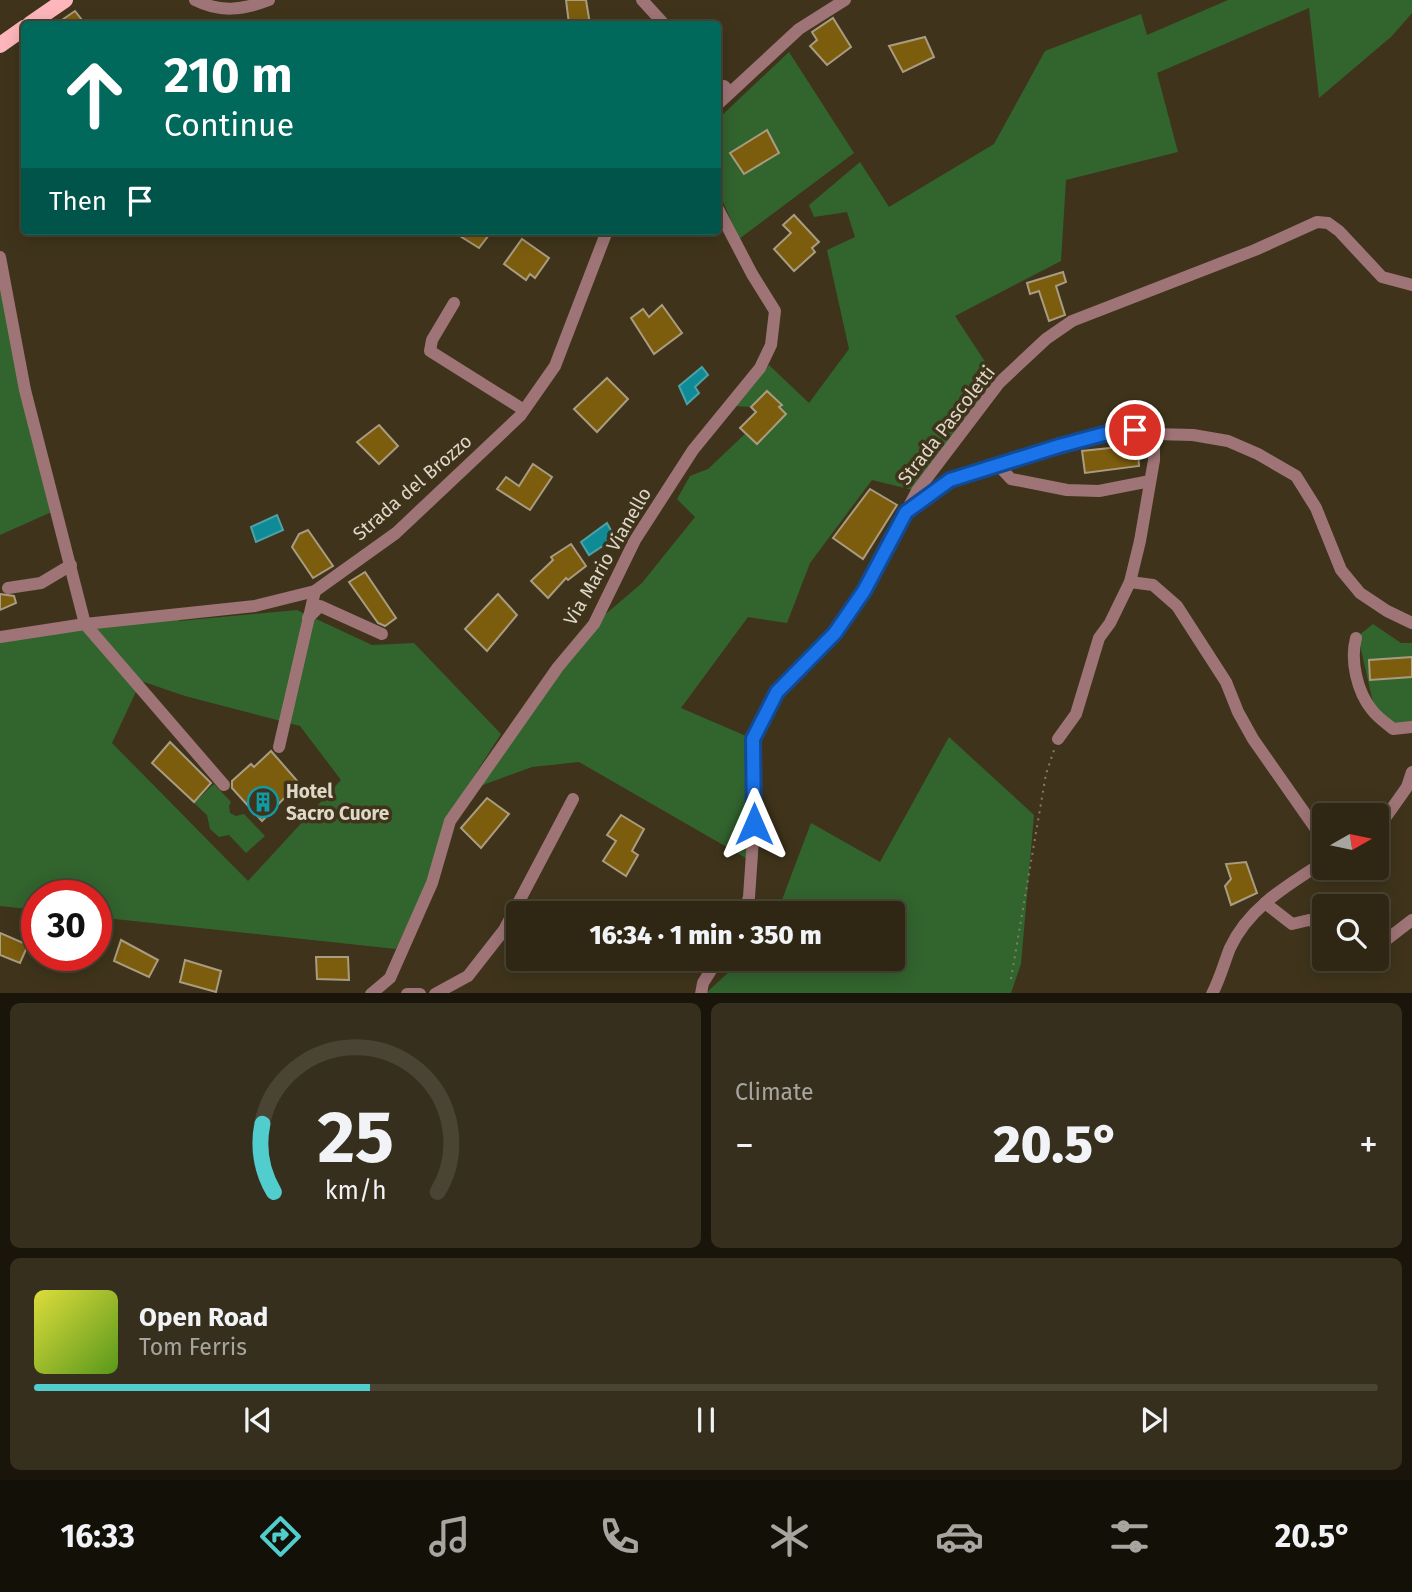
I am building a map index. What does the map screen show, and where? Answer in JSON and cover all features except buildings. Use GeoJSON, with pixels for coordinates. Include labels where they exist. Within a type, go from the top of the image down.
{"type":"FeatureCollection","features":[{"type":"Feature","properties":{"kind":"main road"},"geometry":{"type":"LineString","coordinates":[[34,21],[65,0]]}},
{"type":"Feature","properties":{"kind":"main road"},"geometry":{"type":"LineString","coordinates":[[0,45],[21,30]]}},
{"type":"Feature","properties":{"kind":"street"},"geometry":{"type":"LineString","coordinates":[[195,0],[216,9],[252,6],[269,0]]}},
{"type":"Feature","properties":{"kind":"street"},"geometry":{"type":"LineString","coordinates":[[642,0],[661,21]]}},
{"type":"Feature","properties":{"kind":"street"},"geometry":{"type":"LineString","coordinates":[[722,88],[799,29],[845,0]]}},
{"type":"Feature","properties":{"kind":"street","name":"Via Mario Vianello"},"geometry":{"type":"LineString","coordinates":[[371,993],[390,978],[432,883],[450,821],[558,667],[594,624],[635,540],[693,450],[760,368],[771,345],[775,311],[721,215]]}},
{"type":"Feature","properties":{"kind":"street","name":"Strada Pascoletti"},"geometry":{"type":"LineString","coordinates":[[748,901],[754,824],[753,739],[777,692],[835,633],[864,591],[917,491],[999,383],[1046,339],[1072,321],[1255,250],[1317,222],[1328,223],[1339,231],[1382,277],[1412,285]]}},
{"type":"Feature","properties":{"kind":"street","name":"Strada del Brozzo"},"geometry":{"type":"LineString","coordinates":[[0,637],[85,624],[255,606],[315,591],[396,533],[524,410],[555,366],[605,235]]}},
{"type":"Feature","properties":{"kind":"street"},"geometry":{"type":"LineString","coordinates":[[0,257],[3,286],[25,390],[85,624],[224,785]]}},
{"type":"Feature","properties":{"kind":"street"},"geometry":{"type":"LineString","coordinates":[[454,303],[432,341],[430,351],[524,410]]}},
{"type":"Feature","properties":{"kind":"street"},"geometry":{"type":"LineString","coordinates":[[906,512],[950,480],[1104,434],[1135,430],[1228,441],[1258,454],[1296,476],[1316,508],[1341,570],[1360,593],[1412,623]]}},
{"type":"Feature","properties":{"kind":"street"},"geometry":{"type":"LineString","coordinates":[[1058,739],[1076,714],[1099,638],[1110,622],[1129,582],[1140,541],[1154,460],[1154,434]]}},
{"type":"Feature","properties":{"kind":"street"},"geometry":{"type":"LineString","coordinates":[[998,465],[1011,479],[1067,490],[1099,491],[1150,481]]}},
{"type":"Feature","properties":{"kind":"street"},"geometry":{"type":"LineString","coordinates":[[8,588],[41,583],[71,565]]}},
{"type":"Feature","properties":{"kind":"street"},"geometry":{"type":"LineString","coordinates":[[1129,582],[1153,585],[1177,606],[1226,682],[1238,712],[1253,738],[1312,823]]}},
{"type":"Feature","properties":{"kind":"street"},"geometry":{"type":"LineString","coordinates":[[279,747],[315,591]]}},
{"type":"Feature","properties":{"kind":"street"},"geometry":{"type":"LineString","coordinates":[[308,618],[320,606],[382,634]]}},
{"type":"Feature","properties":{"kind":"street"},"geometry":{"type":"LineString","coordinates":[[1356,638],[1354,661],[1358,682],[1369,707],[1393,729],[1412,727]]}},
{"type":"Feature","properties":{"kind":"street"},"geometry":{"type":"LineString","coordinates":[[1390,810],[1406,787],[1412,772]]}},
{"type":"Feature","properties":{"kind":"street"},"geometry":{"type":"LineString","coordinates":[[435,993],[468,976],[504,930],[573,799]]}},
{"type":"Feature","properties":{"kind":"street"},"geometry":{"type":"LineString","coordinates":[[1212,993],[1231,947],[1250,918],[1265,903],[1312,870]]}},
{"type":"Feature","properties":{"kind":"street"},"geometry":{"type":"LineString","coordinates":[[1265,903],[1292,923],[1312,921]]}},
{"type":"Feature","properties":{"kind":"street"},"geometry":{"type":"LineString","coordinates":[[1389,938],[1412,920]]}},
{"type":"Feature","properties":{"kind":"street"},"geometry":{"type":"LineString","coordinates":[[701,993],[703,983],[710,971]]}},
{"type":"Feature","properties":{"kind":"street"},"geometry":{"type":"LineString","coordinates":[[407,993],[420,993]]}},
{"type":"Feature","properties":{"kind":"path"},"geometry":{"type":"LineString","coordinates":[[1011,979],[1046,774],[1058,739]]}},
{"type":"Feature","properties":{"kind":"green space"},"geometry":{"type":"Polygon","coordinates":[[[1228,0],[1412,0],[1412,13],[1392,36],[1319,98],[1309,8],[1157,73],[1178,152],[1066,180],[1061,261],[955,316],[999,383],[917,491],[872,480],[810,563],[787,623],[748,617],[681,708],[753,739],[751,861],[579,762],[532,767],[472,789],[594,624],[642,583],[695,517],[677,499],[690,476],[708,469],[746,433],[757,443],[786,414],[767,391],[751,407],[735,406],[769,365],[809,403],[849,349],[827,250],[855,237],[847,212],[814,217],[809,205],[860,162],[889,207],[994,144],[1045,51],[1141,14],[1147,35],[1228,0]]]}},
{"type":"Feature","properties":{"kind":"green space"},"geometry":{"type":"Polygon","coordinates":[[[789,52],[854,153],[739,239],[721,197],[721,116],[789,52]]]}},
{"type":"Feature","properties":{"kind":"green space"},"geometry":{"type":"Polygon","coordinates":[[[0,288],[56,510],[0,535],[0,288]]]}},
{"type":"Feature","properties":{"kind":"green space"},"geometry":{"type":"Polygon","coordinates":[[[297,610],[372,645],[414,643],[501,734],[447,818],[428,881],[396,949],[112,919],[112,880],[21,880],[21,908],[0,906],[0,637],[183,614],[179,621],[297,610]],[[141,681],[112,743],[248,881],[341,780],[300,726],[185,696],[141,681]]]}},
{"type":"Feature","properties":{"kind":"green space"},"geometry":{"type":"Polygon","coordinates":[[[1373,624],[1401,643],[1412,643],[1412,724],[1398,726],[1374,707],[1358,636],[1373,624]]]}},
{"type":"Feature","properties":{"kind":"green space"},"geometry":{"type":"Polygon","coordinates":[[[949,737],[1034,815],[1021,964],[1011,993],[706,993],[730,971],[905,971],[905,901],[782,901],[811,823],[880,862],[949,737]]]}},
{"type":"Feature","properties":{"kind":"green space"},"geometry":{"type":"Polygon","coordinates":[[[214,784],[231,802],[230,813],[236,816],[244,814],[265,836],[246,853],[229,835],[219,837],[210,829],[207,815],[194,803],[214,784]]]}},
{"type":"Feature","properties":{"kind":"water"},"geometry":{"type":"Polygon","coordinates":[[[702,367],[708,375],[695,387],[699,393],[687,404],[679,386],[702,367]]]}},
{"type":"Feature","properties":{"kind":"water"},"geometry":{"type":"Polygon","coordinates":[[[277,515],[283,530],[256,542],[251,527],[277,515]]]}},
{"type":"Feature","properties":{"kind":"water"},"geometry":{"type":"Polygon","coordinates":[[[607,523],[615,538],[589,555],[581,542],[607,523]]]}},
{"type":"Feature","properties":{"kind":"place","name":"Hotel Sacro Cuore"},"geometry":{"type":"Point","coordinates":[263,802]}},
{"type":"Feature","properties":{"kind":"route"},"geometry":{"type":"LineString","coordinates":[[754,824],[753,739],[777,692],[835,633],[864,591],[906,512],[950,480],[1059,446],[1104,434],[1135,430]]}}]}
